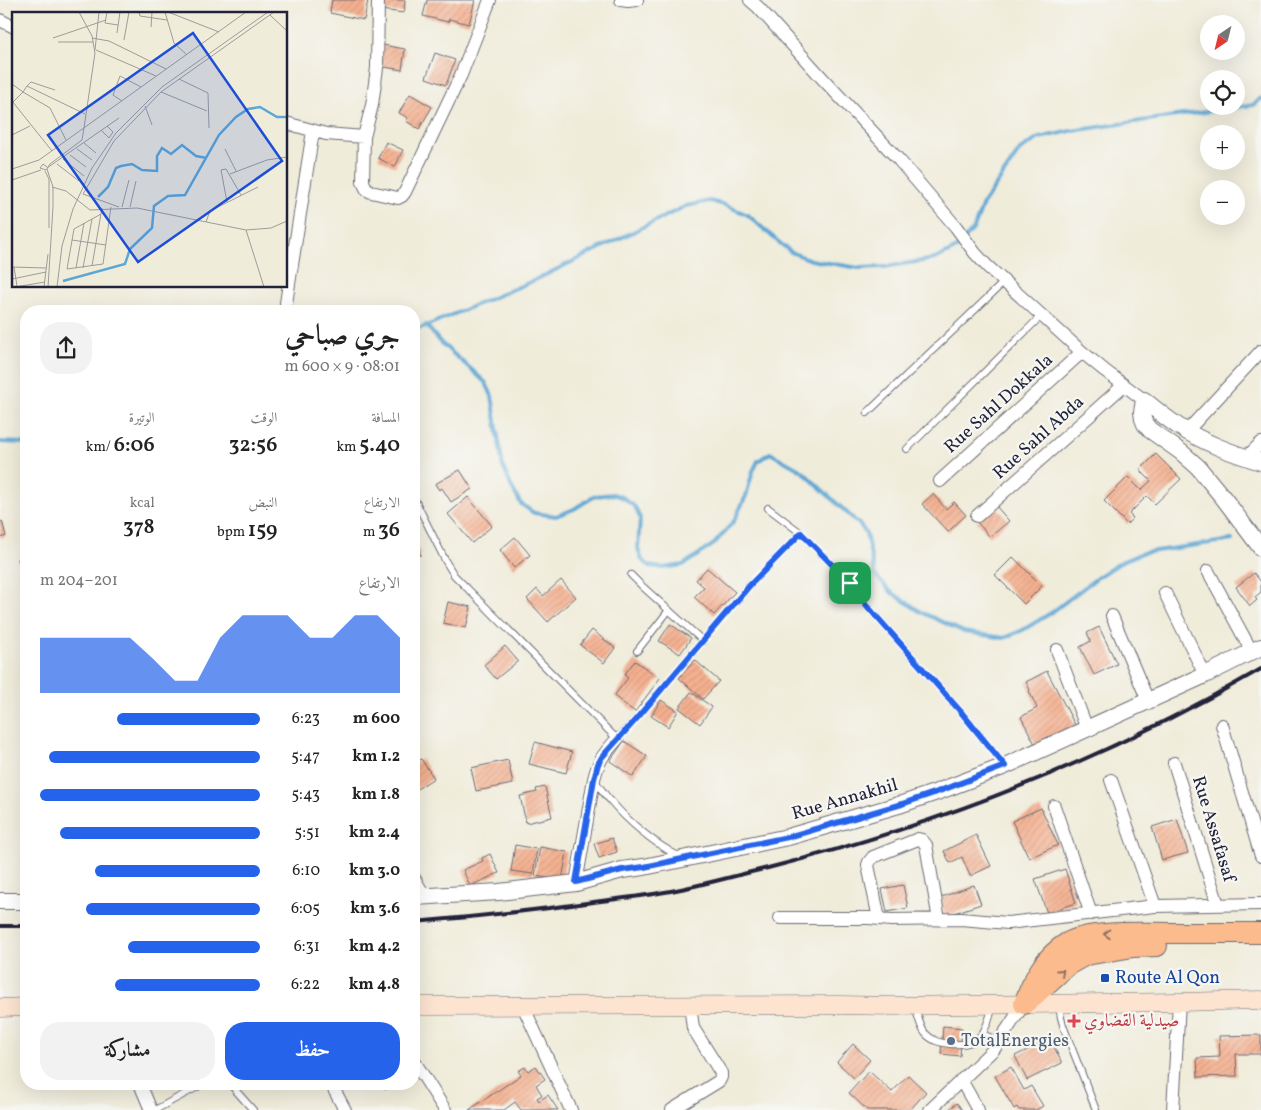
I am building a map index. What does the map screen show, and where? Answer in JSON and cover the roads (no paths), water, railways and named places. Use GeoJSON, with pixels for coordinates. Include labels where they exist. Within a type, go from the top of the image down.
{"type":"FeatureCollection","features":[{"type":"Feature","properties":{"kind":"main road"},"geometry":{"type":"LineString","coordinates":[[1024,1004],[1031,985],[1042,965],[1052,953],[1069,941],[1086,936],[1136,933],[1261,933]]}},
{"type":"Feature","properties":{"kind":"main road"},"geometry":{"type":"LineString","coordinates":[[1024,1004],[1068,965],[1086,955],[1133,946],[1261,946]]}},
{"type":"Feature","properties":{"kind":"main road"},"geometry":{"type":"LineString","coordinates":[[420,1006],[914,1006],[1261,1000]]}},
{"type":"Feature","properties":{"kind":"main road"},"geometry":{"type":"LineString","coordinates":[[0,1008],[20,1007]]}},
{"type":"Feature","properties":{"kind":"street"},"geometry":{"type":"LineString","coordinates":[[378,0],[377,68],[372,105],[364,137],[363,182],[371,192],[398,198],[402,196],[461,75],[490,0]]}},
{"type":"Feature","properties":{"kind":"street"},"geometry":{"type":"LineString","coordinates":[[620,0],[637,0]]}},
{"type":"Feature","properties":{"kind":"street"},"geometry":{"type":"LineString","coordinates":[[750,0],[758,6],[899,160],[956,227],[986,266],[1082,352],[1179,427],[1208,443],[1254,460],[1261,443]]}},
{"type":"Feature","properties":{"kind":"street"},"geometry":{"type":"LineString","coordinates":[[0,20],[12,26]]}},
{"type":"Feature","properties":{"kind":"street"},"geometry":{"type":"LineString","coordinates":[[288,124],[336,136],[364,137]]}},
{"type":"Feature","properties":{"kind":"street"},"geometry":{"type":"LineString","coordinates":[[286,303],[313,131]]}},
{"type":"Feature","properties":{"kind":"street"},"geometry":{"type":"LineString","coordinates":[[1187,431],[1261,351]]}},
{"type":"Feature","properties":{"kind":"street","name":"Rue Sahl Dokkala"},"geometry":{"type":"LineString","coordinates":[[940,482],[1082,352]]}},
{"type":"Feature","properties":{"kind":"street","name":"Rue Sahl Abda"},"geometry":{"type":"LineString","coordinates":[[977,516],[1124,385]]}},
{"type":"Feature","properties":{"kind":"street"},"geometry":{"type":"LineString","coordinates":[[1144,400],[1143,419],[1150,430],[1181,452],[1203,473],[1261,548]]}},
{"type":"Feature","properties":{"kind":"street"},"geometry":{"type":"LineString","coordinates":[[1208,571],[1256,649]]}},
{"type":"Feature","properties":{"kind":"street"},"geometry":{"type":"LineString","coordinates":[[1164,593],[1205,675]]}},
{"type":"Feature","properties":{"kind":"street"},"geometry":{"type":"LineString","coordinates":[[1112,616],[1148,701]]}},
{"type":"Feature","properties":{"kind":"street","name":"Rue Annakhil"},"geometry":{"type":"LineString","coordinates":[[420,897],[499,892],[576,882],[622,870],[788,837],[854,818],[937,792],[1005,766],[1205,675],[1256,649]]}},
{"type":"Feature","properties":{"kind":"street"},"geometry":{"type":"LineString","coordinates":[[1057,650],[1087,729]]}},
{"type":"Feature","properties":{"kind":"street"},"geometry":{"type":"LineString","coordinates":[[1222,725],[1261,856]]}},
{"type":"Feature","properties":{"kind":"street"},"geometry":{"type":"LineString","coordinates":[[576,882],[598,764],[617,739]]}},
{"type":"Feature","properties":{"kind":"street","name":"Rue Assafasaf"},"geometry":{"type":"LineString","coordinates":[[1174,763],[1218,905]]}},
{"type":"Feature","properties":{"kind":"street"},"geometry":{"type":"LineString","coordinates":[[1111,780],[1155,906]]}},
{"type":"Feature","properties":{"kind":"street"},"geometry":{"type":"LineString","coordinates":[[1054,806],[1091,914]]}},
{"type":"Feature","properties":{"kind":"street"},"geometry":{"type":"LineString","coordinates":[[879,919],[868,865],[869,862],[873,857],[918,839],[922,840],[926,845],[939,920]]}},
{"type":"Feature","properties":{"kind":"street"},"geometry":{"type":"LineString","coordinates":[[4,901],[20,901]]}},
{"type":"Feature","properties":{"kind":"street"},"geometry":{"type":"LineString","coordinates":[[780,918],[961,919],[1008,923],[1155,906],[1261,904]]}},
{"type":"Feature","properties":{"kind":"street"},"geometry":{"type":"LineString","coordinates":[[1173,1110],[1179,1002]]}},
{"type":"Feature","properties":{"kind":"street"},"geometry":{"type":"LineString","coordinates":[[930,1110],[988,1055],[1000,1041],[1024,1004]]}},
{"type":"Feature","properties":{"kind":"street"},"geometry":{"type":"LineString","coordinates":[[672,1110],[718,1081],[721,1077],[721,1073],[693,1028],[690,1005]]}},
{"type":"Feature","properties":{"kind":"street"},"geometry":{"type":"LineString","coordinates":[[523,1006],[572,1110]]}},
{"type":"Feature","properties":{"kind":"street"},"geometry":{"type":"LineString","coordinates":[[420,1070],[445,1110]]}},
{"type":"Feature","properties":{"kind":"street"},"geometry":{"type":"LineString","coordinates":[[961,1080],[978,1110]]}},
{"type":"Feature","properties":{"kind":"street"},"geometry":{"type":"LineString","coordinates":[[143,1090],[153,1110]]}},
{"type":"Feature","properties":{"kind":"street"},"geometry":{"type":"LineString","coordinates":[[334,1090],[345,1110]]}},
{"type":"Feature","properties":{"kind":"lane"},"geometry":{"type":"LineString","coordinates":[[867,413],[1004,282]]}},
{"type":"Feature","properties":{"kind":"lane"},"geometry":{"type":"LineString","coordinates":[[907,449],[1041,316]]}},
{"type":"Feature","properties":{"kind":"lane"},"geometry":{"type":"LineString","coordinates":[[768,508],[801,533],[850,583],[868,607],[961,712],[1005,766]]}},
{"type":"Feature","properties":{"kind":"lane"},"geometry":{"type":"LineString","coordinates":[[420,510],[454,575],[617,739],[638,717],[750,585],[801,533]]}},
{"type":"Feature","properties":{"kind":"lane"},"geometry":{"type":"LineString","coordinates":[[631,574],[703,641]]}},
{"type":"Feature","properties":{"kind":"lane"},"geometry":{"type":"LineString","coordinates":[[637,651],[668,610]]}},
{"type":"Feature","properties":{"kind":"lane"},"geometry":{"type":"LineString","coordinates":[[594,779],[619,811],[660,844],[684,858]]}},
{"type":"Feature","properties":{"kind":"lane"},"geometry":{"type":"LineString","coordinates":[[1059,1003],[1064,1028],[1096,1110]]}},
{"type":"Feature","properties":{"kind":"lane"},"geometry":{"type":"LineString","coordinates":[[914,1006],[924,1032],[936,1042],[960,1045],[970,1044],[982,1034],[987,1027],[993,1004]]}},
{"type":"Feature","properties":{"kind":"lane"},"geometry":{"type":"LineString","coordinates":[[982,1034],[1000,1041]]}},
{"type":"Feature","properties":{"kind":"lane"},"geometry":{"type":"LineString","coordinates":[[153,1110],[191,1090]]}},
{"type":"Feature","properties":{"kind":"lane"},"geometry":{"type":"LineString","coordinates":[[235,1090],[253,1110]]}},
{"type":"Feature","properties":{"kind":"waterway"},"geometry":{"type":"LineString","coordinates":[[420,328],[535,280],[686,206],[710,201],[748,215],[791,252],[811,260],[859,268],[884,267],[935,259],[957,248],[974,228],[983,204],[1020,150],[1039,138],[1071,131],[1253,105],[1261,98]]}},
{"type":"Feature","properties":{"kind":"waterway"},"geometry":{"type":"LineString","coordinates":[[426,325],[441,343],[486,383],[492,396],[503,467],[521,504],[534,513],[556,516],[574,509],[595,496],[613,494],[624,498],[635,507],[640,518],[638,549],[642,560],[650,566],[663,568],[683,565],[714,544],[734,521],[746,496],[758,461],[770,453],[802,471],[859,524],[866,533],[875,575],[891,592],[921,612],[964,632],[1004,638],[1023,630],[1051,613],[1098,577],[1123,561],[1142,553],[1232,540]]}},
{"type":"Feature","properties":{"kind":"waterway"},"geometry":{"type":"LineString","coordinates":[[0,442],[20,443]]}},
{"type":"Feature","properties":{"kind":"railway"},"geometry":{"type":"LineString","coordinates":[[420,921],[484,916],[688,888],[832,851],[959,809],[1083,760],[1202,702],[1261,669]]}},
{"type":"Feature","properties":{"kind":"railway"},"geometry":{"type":"LineString","coordinates":[[0,926],[20,926]]}},
{"type":"Feature","properties":{"kind":"place","name":"Route Al Qon"},"geometry":{"type":"Point","coordinates":[1105,978]}},
{"type":"Feature","properties":{"kind":"place","name":"صيدلية القضاوي"},"geometry":{"type":"Point","coordinates":[1074,1021]}},
{"type":"Feature","properties":{"kind":"place","name":"TotalEnergies"},"geometry":{"type":"Point","coordinates":[951,1041]}}]}
